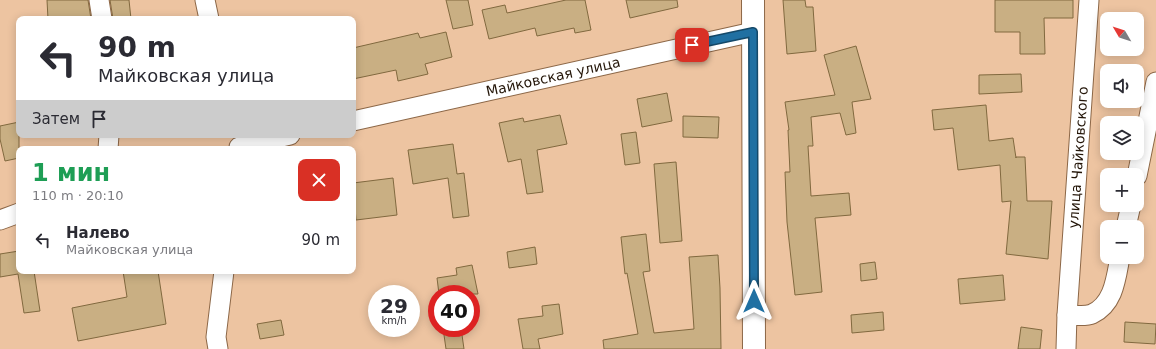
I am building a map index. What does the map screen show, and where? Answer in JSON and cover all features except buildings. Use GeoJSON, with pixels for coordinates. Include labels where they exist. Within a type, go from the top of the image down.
{"type":"FeatureCollection","features":[{"type":"Feature","properties":{"kind":"street"},"geometry":{"type":"LineString","coordinates":[[99,0],[102,16]]}},
{"type":"Feature","properties":{"kind":"street"},"geometry":{"type":"LineString","coordinates":[[204,0],[208,16]]}},
{"type":"Feature","properties":{"kind":"street"},"geometry":{"type":"LineString","coordinates":[[753,0],[754,349]]}},
{"type":"Feature","properties":{"kind":"street","name":"улица Чайковского"},"geometry":{"type":"LineString","coordinates":[[1066,349],[1067,315],[1089,0]]}},
{"type":"Feature","properties":{"kind":"street","name":"Майковская улица"},"geometry":{"type":"LineString","coordinates":[[356,120],[753,32]]}},
{"type":"Feature","properties":{"kind":"street"},"geometry":{"type":"LineString","coordinates":[[1139,168],[1155,89]]}},
{"type":"Feature","properties":{"kind":"street"},"geometry":{"type":"LineString","coordinates":[[238,144],[273,138]]}},
{"type":"Feature","properties":{"kind":"street"},"geometry":{"type":"LineString","coordinates":[[0,220],[16,214]]}},
{"type":"Feature","properties":{"kind":"street"},"geometry":{"type":"LineString","coordinates":[[1067,315],[1091,314],[1107,303],[1114,287],[1119,264]]}},
{"type":"Feature","properties":{"kind":"street"},"geometry":{"type":"LineString","coordinates":[[218,349],[216,337],[224,274]]}},
{"type":"Feature","properties":{"kind":"route"},"geometry":{"type":"LineString","coordinates":[[692,45],[753,32],[754,301]]}}]}
